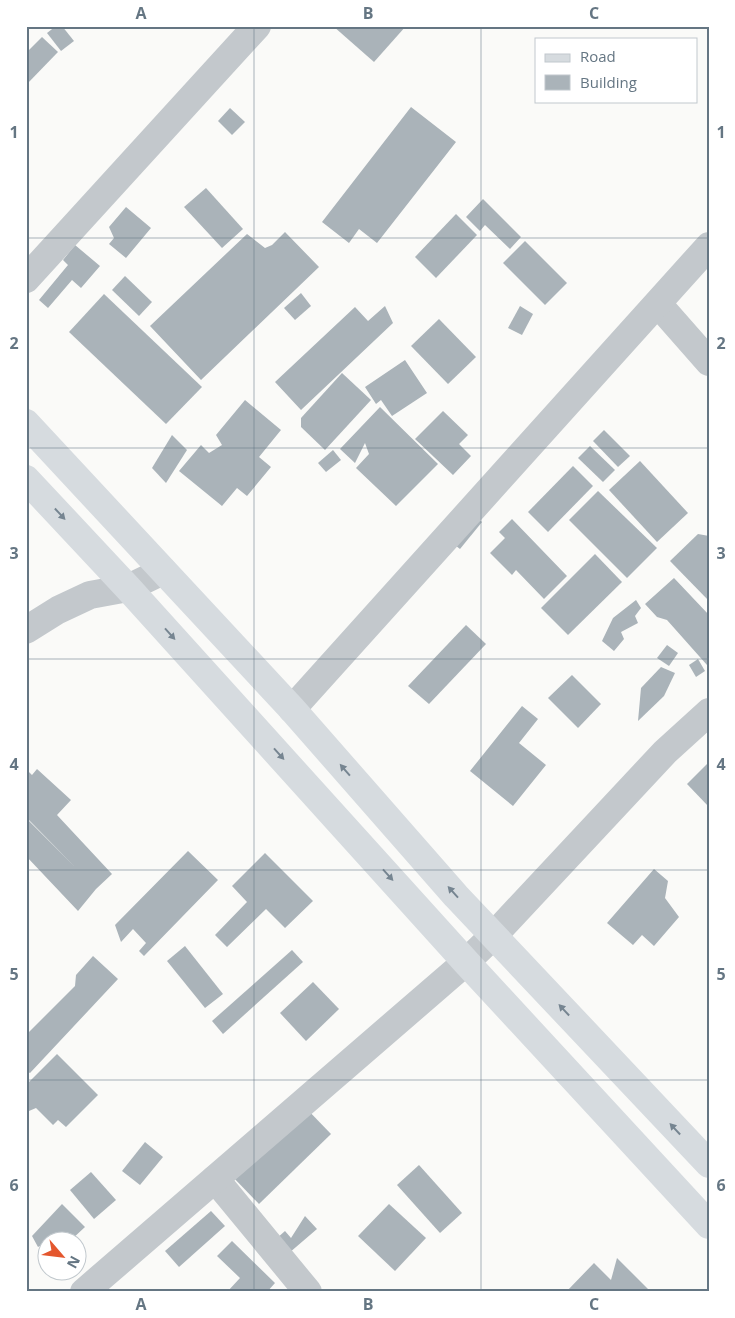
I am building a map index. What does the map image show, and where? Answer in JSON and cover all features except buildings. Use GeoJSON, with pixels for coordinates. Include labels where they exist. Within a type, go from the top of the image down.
{"type":"FeatureCollection","features":[{"type":"Feature","properties":{"kind":"main road"},"geometry":{"type":"LineString","coordinates":[[26,423],[292,709],[456,896],[709,1164]]}},
{"type":"Feature","properties":{"kind":"main road"},"geometry":{"type":"LineString","coordinates":[[26,479],[128,588],[466,962],[709,1225]]}},
{"type":"Feature","properties":{"kind":"street"},"geometry":{"type":"LineString","coordinates":[[26,279],[258,26]]}},
{"type":"Feature","properties":{"kind":"street"},"geometry":{"type":"LineString","coordinates":[[292,709],[709,246]]}},
{"type":"Feature","properties":{"kind":"street"},"geometry":{"type":"LineString","coordinates":[[658,304],[709,362]]}},
{"type":"Feature","properties":{"kind":"street"},"geometry":{"type":"LineString","coordinates":[[26,630],[58,610],[90,595],[128,588],[164,571]]}},
{"type":"Feature","properties":{"kind":"street"},"geometry":{"type":"LineString","coordinates":[[84,1292],[466,962],[494,935],[665,752],[709,712]]}},
{"type":"Feature","properties":{"kind":"street"},"geometry":{"type":"LineString","coordinates":[[215,1179],[308,1292]]}}]}
